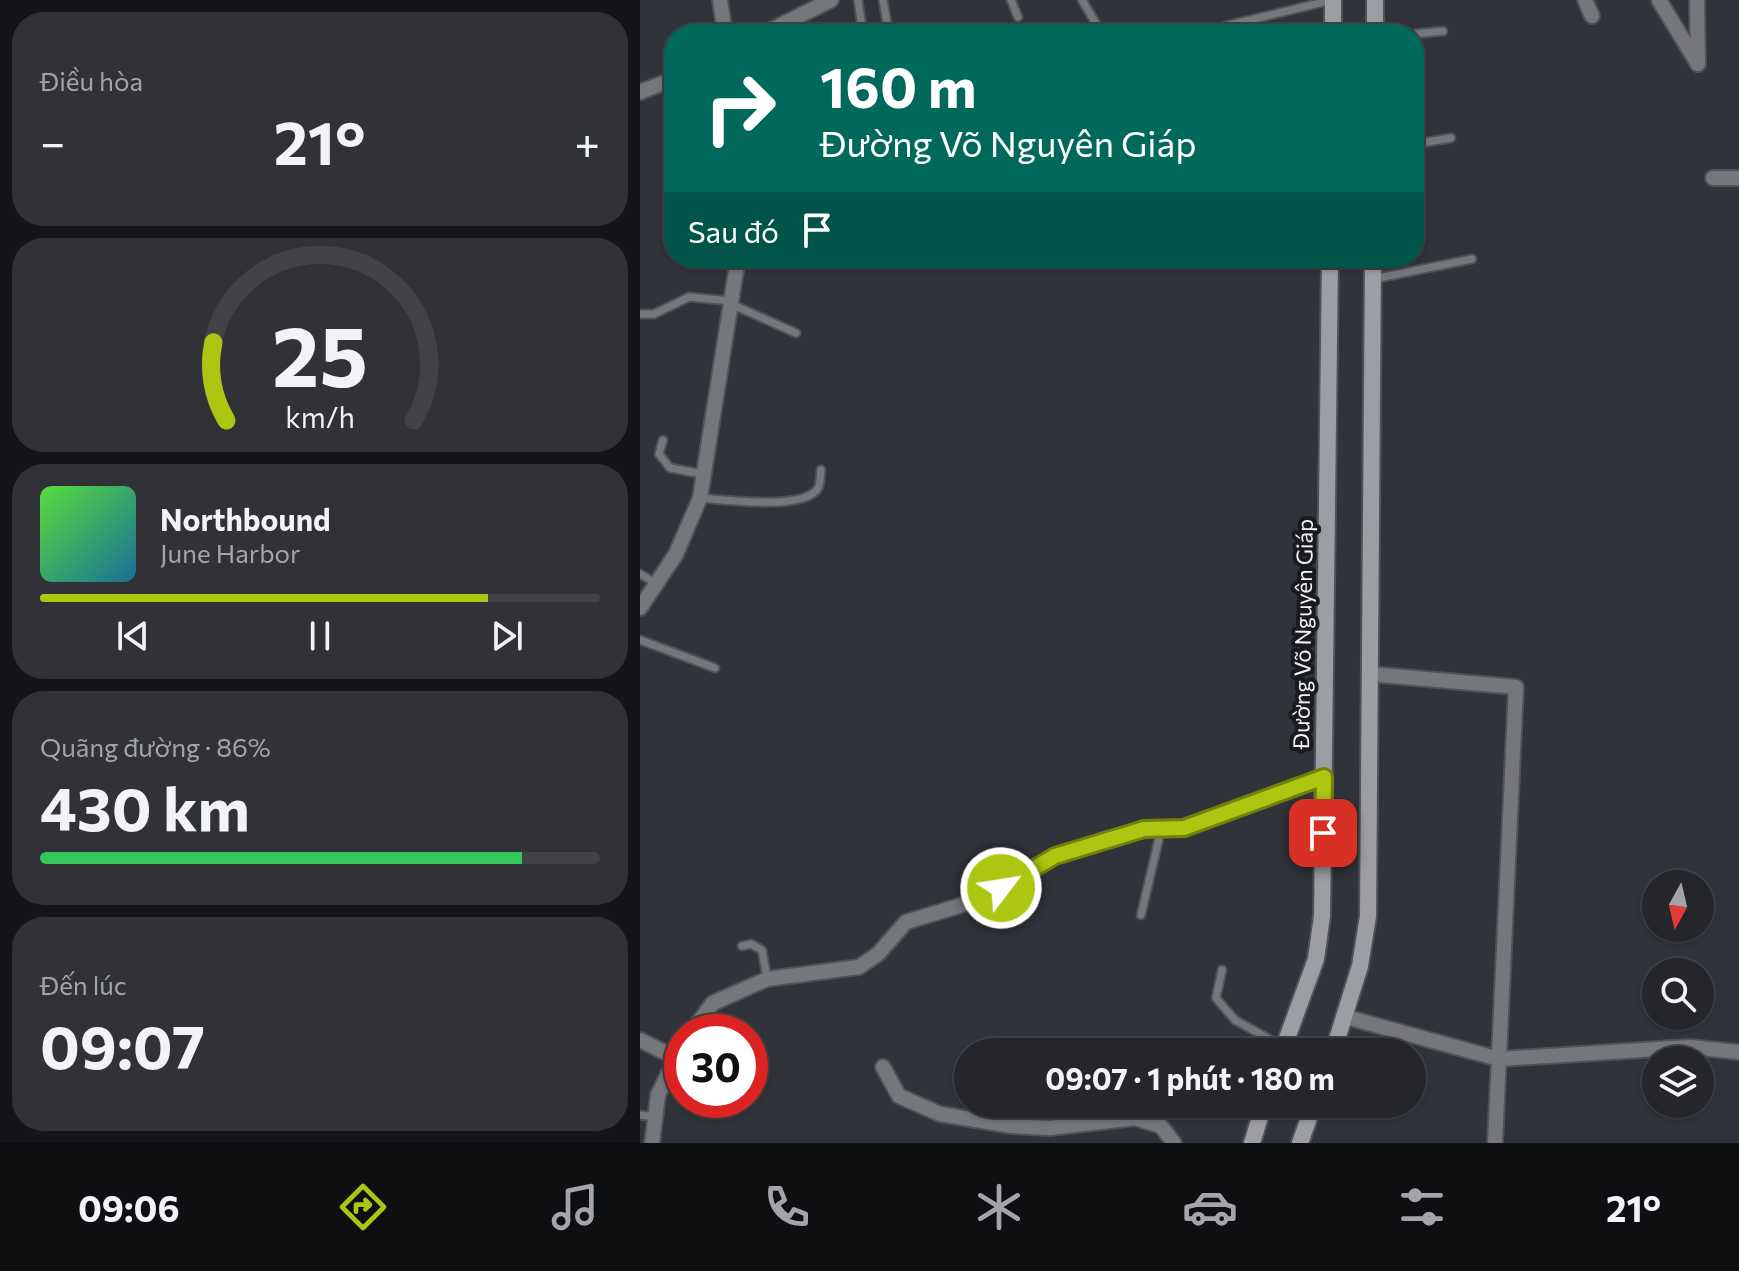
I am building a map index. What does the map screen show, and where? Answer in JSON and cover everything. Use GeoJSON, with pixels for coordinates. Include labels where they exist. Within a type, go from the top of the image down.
{"type":"FeatureCollection","features":[{"type":"Feature","properties":{"kind":"main road"},"geometry":{"type":"LineString","coordinates":[[1333,0],[1333,24]]}},
{"type":"Feature","properties":{"kind":"main road"},"geometry":{"type":"LineString","coordinates":[[1375,0],[1375,24]]}},
{"type":"Feature","properties":{"kind":"main road","name":"Đường Võ Nguyên Giáp"},"geometry":{"type":"LineString","coordinates":[[1287,1038],[1318,945],[1322,916],[1330,268]]}},
{"type":"Feature","properties":{"kind":"main road"},"geometry":{"type":"LineString","coordinates":[[1338,1038],[1360,966],[1368,916],[1373,268]]}},
{"type":"Feature","properties":{"kind":"main road"},"geometry":{"type":"LineString","coordinates":[[1252,1143],[1260,1118]]}},
{"type":"Feature","properties":{"kind":"main road"},"geometry":{"type":"LineString","coordinates":[[1300,1143],[1309,1118]]}},
{"type":"Feature","properties":{"kind":"street"},"geometry":{"type":"LineString","coordinates":[[720,0],[724,24]]}},
{"type":"Feature","properties":{"kind":"street"},"geometry":{"type":"LineString","coordinates":[[783,24],[831,0]]}},
{"type":"Feature","properties":{"kind":"street"},"geometry":{"type":"LineString","coordinates":[[1585,0],[1592,16]]}},
{"type":"Feature","properties":{"kind":"street"},"geometry":{"type":"LineString","coordinates":[[1659,0],[1698,64],[1697,0]]}},
{"type":"Feature","properties":{"kind":"street"},"geometry":{"type":"LineString","coordinates":[[640,92],[664,83]]}},
{"type":"Feature","properties":{"kind":"street"},"geometry":{"type":"LineString","coordinates":[[1713,178],[1739,178]]}},
{"type":"Feature","properties":{"kind":"street"},"geometry":{"type":"LineString","coordinates":[[640,608],[681,543],[700,498],[736,268]]}},
{"type":"Feature","properties":{"kind":"street"},"geometry":{"type":"LineString","coordinates":[[1370,674],[1516,687],[1495,1143]]}},
{"type":"Feature","properties":{"kind":"street"},"geometry":{"type":"LineString","coordinates":[[705,1014],[713,1003],[767,979],[859,967],[878,954],[906,922],[988,897],[1055,856],[1144,829],[1184,828],[1324,777]]}},
{"type":"Feature","properties":{"kind":"street"},"geometry":{"type":"LineString","coordinates":[[1346,1017],[1499,1059],[1689,1047],[1739,1052]]}},
{"type":"Feature","properties":{"kind":"street"},"geometry":{"type":"LineString","coordinates":[[640,1040],[664,1047]]}},
{"type":"Feature","properties":{"kind":"street"},"geometry":{"type":"LineString","coordinates":[[883,1067],[899,1096],[940,1114],[1012,1126],[1050,1128],[1135,1118],[1161,1126],[1174,1143]]}},
{"type":"Feature","properties":{"kind":"street"},"geometry":{"type":"LineString","coordinates":[[652,1143],[664,1077]]}},
{"type":"Feature","properties":{"kind":"lane"},"geometry":{"type":"LineString","coordinates":[[858,0],[862,24]]}},
{"type":"Feature","properties":{"kind":"lane"},"geometry":{"type":"LineString","coordinates":[[883,0],[887,24]]}},
{"type":"Feature","properties":{"kind":"lane"},"geometry":{"type":"LineString","coordinates":[[1011,0],[1018,17]]}},
{"type":"Feature","properties":{"kind":"lane"},"geometry":{"type":"LineString","coordinates":[[1082,0],[1096,24]]}},
{"type":"Feature","properties":{"kind":"lane"},"geometry":{"type":"LineString","coordinates":[[1233,24],[1333,0]]}},
{"type":"Feature","properties":{"kind":"lane"},"geometry":{"type":"LineString","coordinates":[[1424,33],[1443,31]]}},
{"type":"Feature","properties":{"kind":"lane"},"geometry":{"type":"LineString","coordinates":[[1424,142],[1451,138]]}},
{"type":"Feature","properties":{"kind":"lane"},"geometry":{"type":"LineString","coordinates":[[1373,279],[1472,259]]}},
{"type":"Feature","properties":{"kind":"lane"},"geometry":{"type":"LineString","coordinates":[[641,314],[654,314],[689,297],[731,303],[796,333]]}},
{"type":"Feature","properties":{"kind":"lane"},"geometry":{"type":"LineString","coordinates":[[663,440],[661,460],[682,472],[703,474]]}},
{"type":"Feature","properties":{"kind":"lane"},"geometry":{"type":"LineString","coordinates":[[700,498],[767,503],[800,498],[812,495],[820,487],[821,470]]}},
{"type":"Feature","properties":{"kind":"lane"},"geometry":{"type":"LineString","coordinates":[[640,574],[657,584]]}},
{"type":"Feature","properties":{"kind":"lane"},"geometry":{"type":"LineString","coordinates":[[640,640],[715,668]]}},
{"type":"Feature","properties":{"kind":"lane"},"geometry":{"type":"LineString","coordinates":[[1141,915],[1161,830]]}},
{"type":"Feature","properties":{"kind":"lane"},"geometry":{"type":"LineString","coordinates":[[742,946],[751,944],[762,950],[767,979]]}},
{"type":"Feature","properties":{"kind":"lane"},"geometry":{"type":"LineString","coordinates":[[1222,970],[1216,998],[1224,1010],[1265,1038]]}},
{"type":"Feature","properties":{"kind":"lane"},"geometry":{"type":"LineString","coordinates":[[640,1115],[656,1117]]}},
{"type":"Feature","properties":{"kind":"route"},"geometry":{"type":"LineString","coordinates":[[1001,888],[1055,856],[1144,829],[1184,828],[1324,777],[1323,833]]}}]}
